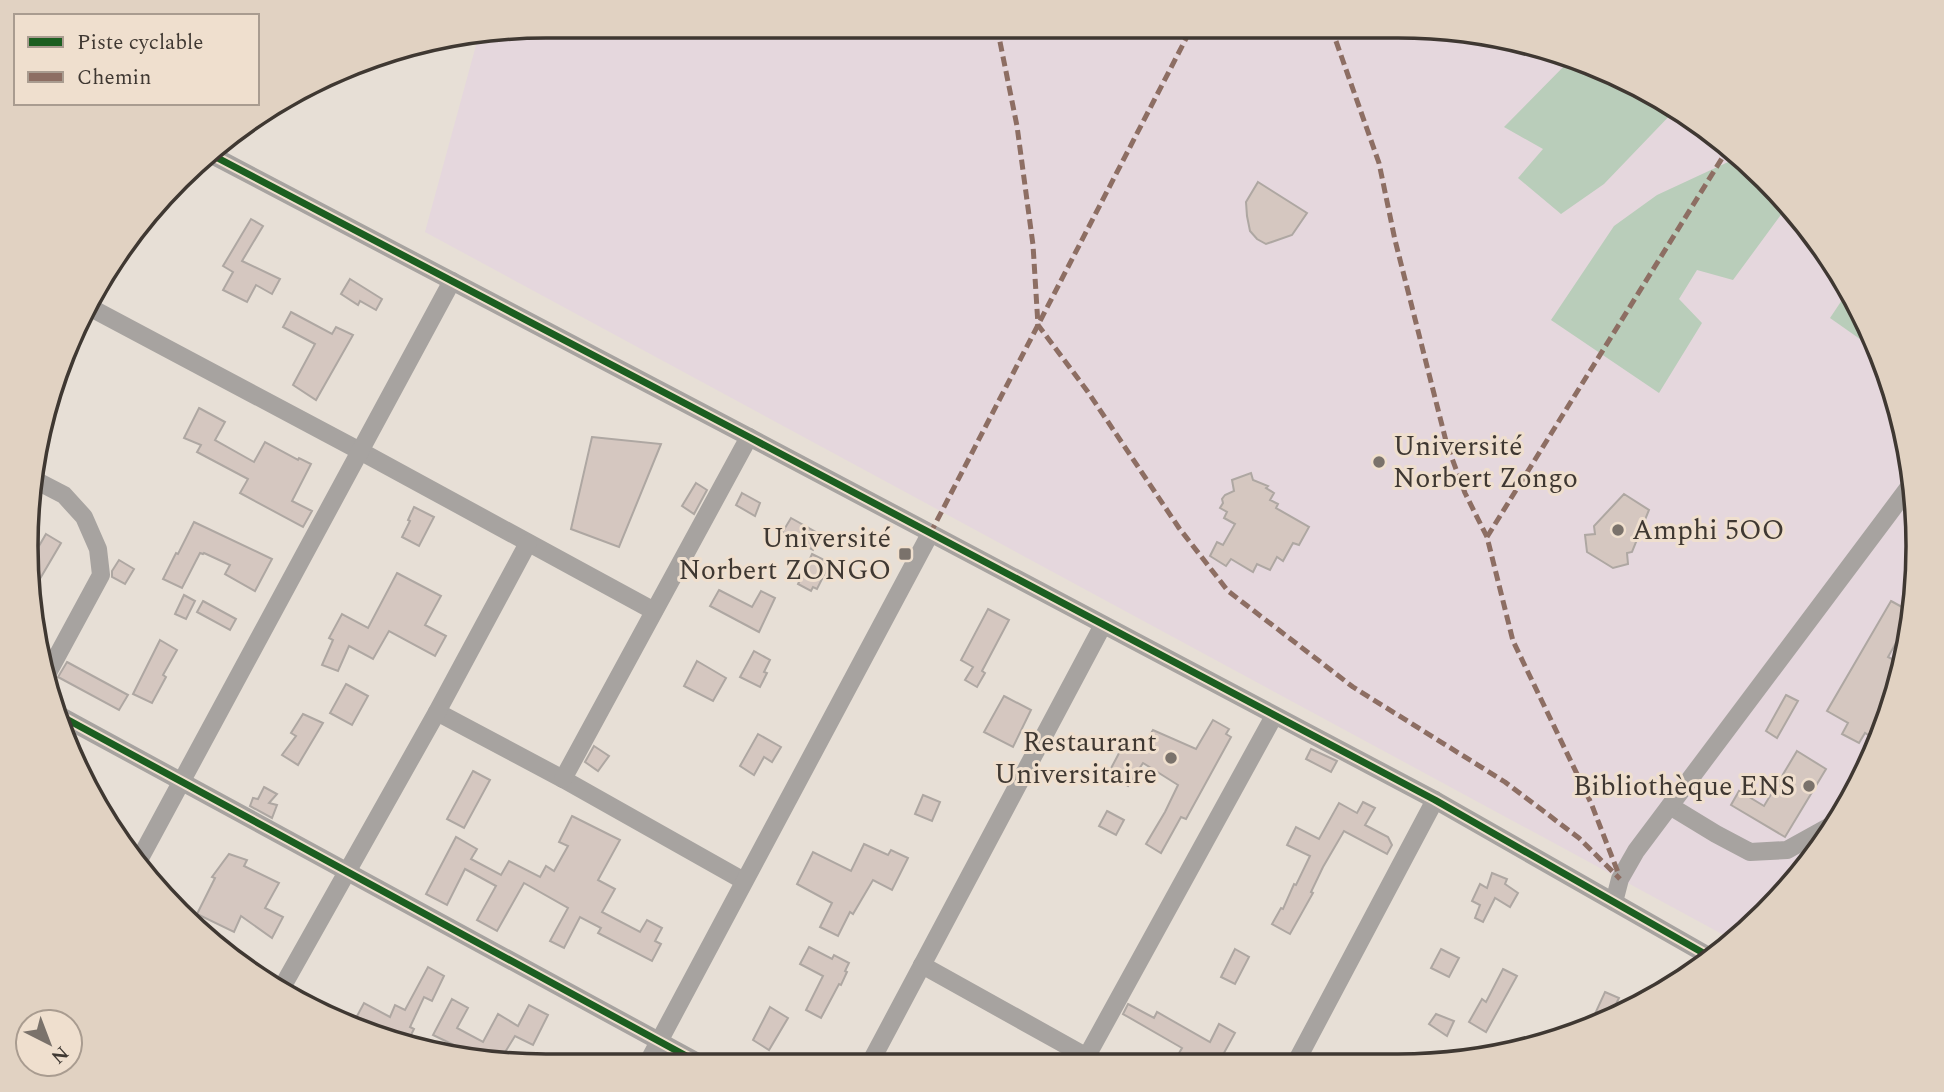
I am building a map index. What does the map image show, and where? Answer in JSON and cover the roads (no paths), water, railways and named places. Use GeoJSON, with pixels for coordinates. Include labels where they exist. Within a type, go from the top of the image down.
{"type":"FeatureCollection","features":[{"type":"Feature","properties":{"kind":"street"},"geometry":{"type":"LineString","coordinates":[[218,158],[1435,800],[1703,952]]}},
{"type":"Feature","properties":{"kind":"street"},"geometry":{"type":"LineString","coordinates":[[142,854],[452,281]]}},
{"type":"Feature","properties":{"kind":"street"},"geometry":{"type":"LineString","coordinates":[[97,311],[654,611]]}},
{"type":"Feature","properties":{"kind":"street"},"geometry":{"type":"LineString","coordinates":[[563,779],[749,437]]}},
{"type":"Feature","properties":{"kind":"street"},"geometry":{"type":"LineString","coordinates":[[43,484],[64,495],[84,517],[98,550],[101,575],[53,664]]}},
{"type":"Feature","properties":{"kind":"street"},"geometry":{"type":"LineString","coordinates":[[1614,902],[1620,878],[1636,851],[1902,496]]}},
{"type":"Feature","properties":{"kind":"street"},"geometry":{"type":"LineString","coordinates":[[652,1054],[930,534]]}},
{"type":"Feature","properties":{"kind":"street"},"geometry":{"type":"LineString","coordinates":[[285,982],[437,712],[528,542]]}},
{"type":"Feature","properties":{"kind":"street"},"geometry":{"type":"LineString","coordinates":[[875,1054],[1103,625]]}},
{"type":"Feature","properties":{"kind":"street"},"geometry":{"type":"LineString","coordinates":[[437,712],[744,881]]}},
{"type":"Feature","properties":{"kind":"street"},"geometry":{"type":"LineString","coordinates":[[1095,1054],[1274,716]]}},
{"type":"Feature","properties":{"kind":"street"},"geometry":{"type":"LineString","coordinates":[[70,721],[683,1054]]}},
{"type":"Feature","properties":{"kind":"street"},"geometry":{"type":"LineString","coordinates":[[1300,1054],[1435,800]]}},
{"type":"Feature","properties":{"kind":"street"},"geometry":{"type":"LineString","coordinates":[[1670,806],[1750,852],[1787,850],[1816,834]]}},
{"type":"Feature","properties":{"kind":"street"},"geometry":{"type":"LineString","coordinates":[[922,965],[1083,1054]]}},
{"type":"Feature","properties":{"kind":"place","name":"Université Norbert Zongo"},"geometry":{"type":"Point","coordinates":[1379,462]}},
{"type":"Feature","properties":{"kind":"place","name":"Amphi 5OO"},"geometry":{"type":"Point","coordinates":[1618,530]}},
{"type":"Feature","properties":{"kind":"place","name":"Université Norbert ZONGO"},"geometry":{"type":"Point","coordinates":[905,554]}},
{"type":"Feature","properties":{"kind":"place","name":"Restaurant Universitaire"},"geometry":{"type":"Point","coordinates":[1171,758]}},
{"type":"Feature","properties":{"kind":"place","name":"Bibliothèque ENS"},"geometry":{"type":"Point","coordinates":[1809,786]}}]}
